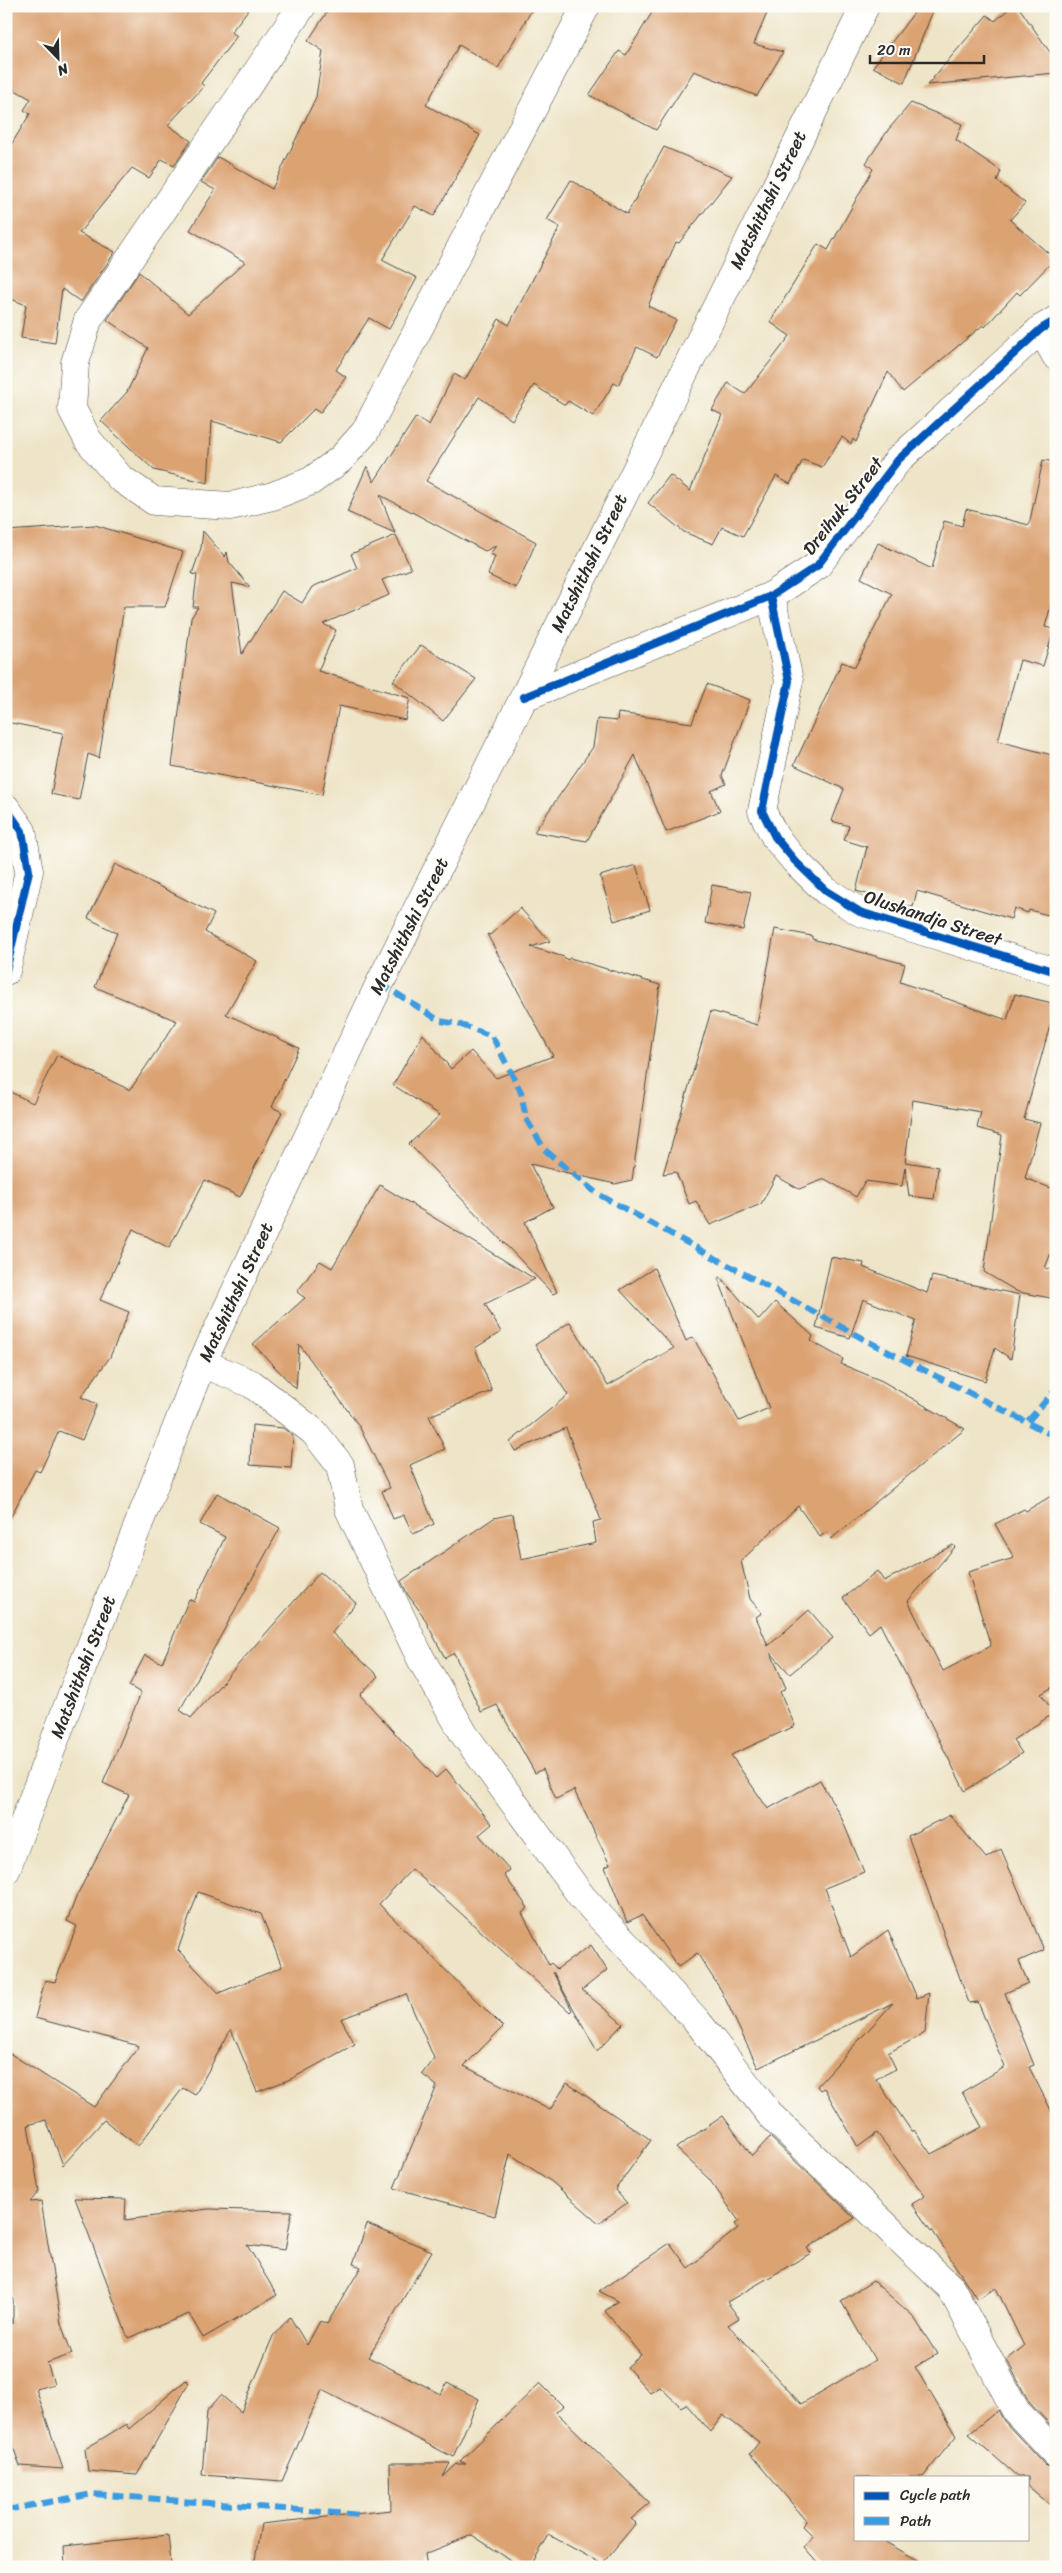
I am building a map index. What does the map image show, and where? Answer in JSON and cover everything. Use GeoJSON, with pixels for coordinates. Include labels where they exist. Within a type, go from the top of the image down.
{"type":"FeatureCollection","features":[{"type":"Feature","properties":{"kind":"main road"},"geometry":{"type":"LineString","coordinates":[[302,6],[88,320],[75,363],[72,409],[88,440],[120,478],[154,501],[231,506],[273,496],[312,481],[341,459],[365,432],[586,6]]}},
{"type":"Feature","properties":{"kind":"main road","name":"Matshithshi Street"},"geometry":{"type":"LineString","coordinates":[[6,1870],[77,1681],[202,1363],[380,982],[524,697],[865,6]]}},
{"type":"Feature","properties":{"kind":"main road"},"geometry":{"type":"LineString","coordinates":[[1048,325],[1056,356]]}},
{"type":"Feature","properties":{"kind":"main road","name":"Dreihuk Street"},"geometry":{"type":"LineString","coordinates":[[524,697],[771,596],[817,566],[898,460],[1048,325]]}},
{"type":"Feature","properties":{"kind":"main road","name":"Olushandja Street"},"geometry":{"type":"LineString","coordinates":[[771,596],[789,681],[762,811],[775,837],[795,861],[826,891],[860,912],[1056,972]]}},
{"type":"Feature","properties":{"kind":"main road"},"geometry":{"type":"LineString","coordinates":[[6,808],[22,831],[29,871],[6,971]]}},
{"type":"Feature","properties":{"kind":"main road"},"geometry":{"type":"LineString","coordinates":[[202,1363],[252,1384],[314,1432],[340,1465],[349,1510],[421,1659],[464,1734],[582,1897],[697,2021],[772,2117],[951,2288],[1016,2411],[1056,2454]]}},
{"type":"Feature","properties":{"kind":"building"},"geometry":{"type":"Polygon","coordinates":[[[6,6],[251,6],[231,32],[237,36],[201,83],[204,86],[168,125],[191,141],[174,166],[162,159],[149,178],[132,168],[79,233],[115,252],[81,302],[62,289],[55,343],[21,338],[26,305],[6,297],[6,153],[30,114],[24,110],[31,99],[6,85],[6,6]]]}},
{"type":"Feature","properties":{"kind":"building"},"geometry":{"type":"Polygon","coordinates":[[[331,6],[534,6],[498,68],[459,45],[426,105],[480,135],[434,216],[415,206],[382,260],[417,278],[389,329],[369,318],[336,370],[346,377],[320,413],[314,409],[281,442],[212,421],[208,483],[154,470],[101,421],[127,392],[148,348],[107,320],[139,272],[188,314],[245,262],[190,230],[215,190],[201,182],[218,157],[272,189],[316,97],[323,51],[308,41],[331,6]]]}},
{"type":"Feature","properties":{"kind":"building"},"geometry":{"type":"Polygon","coordinates":[[[656,6],[770,6],[754,44],[783,52],[757,96],[694,71],[656,130],[589,95],[619,51],[626,55],[656,6]]]}},
{"type":"Feature","properties":{"kind":"building"},"geometry":{"type":"Polygon","coordinates":[[[919,6],[935,6],[904,83],[873,67],[919,6]]]}},
{"type":"Feature","properties":{"kind":"building"},"geometry":{"type":"Polygon","coordinates":[[[1012,6],[1018,6],[1056,61],[1056,73],[927,85],[987,15],[995,21],[1012,6]]]}},
{"type":"Feature","properties":{"kind":"building"},"geometry":{"type":"Polygon","coordinates":[[[911,103],[962,124],[956,140],[1001,171],[997,181],[1025,203],[1010,220],[1055,259],[1020,295],[1017,292],[985,327],[983,325],[903,392],[888,372],[856,442],[853,439],[851,444],[842,437],[822,467],[803,460],[790,484],[776,476],[743,536],[722,527],[713,544],[684,532],[648,503],[670,475],[690,491],[722,415],[712,410],[728,383],[745,394],[790,336],[770,322],[818,244],[828,250],[873,169],[866,163],[888,130],[911,103]]]}},
{"type":"Feature","properties":{"kind":"building"},"geometry":{"type":"Polygon","coordinates":[[[664,147],[732,176],[679,243],[676,242],[648,306],[676,320],[657,357],[637,347],[618,385],[614,383],[593,416],[568,401],[565,405],[534,385],[512,420],[479,397],[426,481],[536,542],[516,588],[488,575],[495,556],[490,554],[496,546],[485,551],[380,495],[395,533],[347,512],[367,466],[374,482],[416,417],[429,425],[454,374],[465,380],[499,319],[509,325],[560,227],[547,220],[571,180],[627,214],[664,147]]]}},
{"type":"Feature","properties":{"kind":"building"},"geometry":{"type":"Polygon","coordinates":[[[1043,460],[1056,462],[1056,587],[1045,627],[1054,629],[1043,666],[1020,660],[998,741],[1056,756],[1056,883],[1048,915],[1029,910],[1028,913],[1014,908],[1011,919],[917,891],[913,907],[856,891],[867,847],[844,840],[849,826],[832,821],[844,789],[794,765],[842,662],[855,667],[892,594],[861,578],[878,543],[932,569],[944,521],[962,526],[966,509],[1029,525],[1043,460]]]}},
{"type":"Feature","properties":{"kind":"building"},"geometry":{"type":"Polygon","coordinates":[[[95,525],[183,552],[165,607],[124,607],[99,758],[88,754],[79,800],[51,794],[63,733],[6,722],[6,531],[95,525]]]}},
{"type":"Feature","properties":{"kind":"building"},"geometry":{"type":"Polygon","coordinates":[[[203,531],[225,557],[227,552],[229,562],[250,587],[232,583],[242,654],[282,591],[302,603],[312,587],[357,568],[351,554],[396,535],[411,569],[382,580],[389,595],[323,624],[336,630],[318,671],[410,698],[405,720],[339,706],[322,795],[172,766],[191,618],[198,607],[193,607],[197,575],[192,574],[201,548],[203,531]]]}},
{"type":"Feature","properties":{"kind":"building"},"geometry":{"type":"Polygon","coordinates":[[[421,645],[476,679],[443,721],[393,681],[421,645]]]}},
{"type":"Feature","properties":{"kind":"building"},"geometry":{"type":"Polygon","coordinates":[[[707,684],[750,700],[722,776],[726,784],[711,791],[720,811],[666,832],[635,755],[587,841],[534,832],[593,747],[597,719],[617,721],[618,713],[692,723],[707,684]]]}},
{"type":"Feature","properties":{"kind":"building"},"geometry":{"type":"Polygon","coordinates":[[[115,864],[214,914],[205,932],[257,961],[226,1014],[299,1048],[272,1107],[282,1112],[240,1197],[205,1180],[169,1248],[133,1229],[100,1300],[129,1312],[110,1357],[81,1397],[97,1404],[82,1440],[59,1431],[40,1472],[35,1470],[6,1526],[6,1090],[33,1103],[57,1055],[130,1090],[177,1021],[95,987],[117,933],[88,918],[115,864]]]}},
{"type":"Feature","properties":{"kind":"building"},"geometry":{"type":"Polygon","coordinates":[[[636,865],[650,910],[614,921],[600,876],[636,865]]]}},
{"type":"Feature","properties":{"kind":"building"},"geometry":{"type":"Polygon","coordinates":[[[712,885],[751,892],[743,930],[705,923],[712,885]]]}},
{"type":"Feature","properties":{"kind":"building"},"geometry":{"type":"Polygon","coordinates":[[[520,908],[550,941],[531,947],[564,957],[567,960],[570,958],[660,985],[632,1180],[615,1184],[530,1164],[553,1207],[525,1222],[557,1292],[553,1294],[409,1144],[440,1115],[393,1085],[423,1034],[451,1069],[471,1051],[496,1078],[553,1056],[487,934],[490,935],[520,908]]]}},
{"type":"Feature","properties":{"kind":"building"},"geometry":{"type":"Polygon","coordinates":[[[775,929],[812,936],[812,939],[905,964],[900,982],[1007,1020],[1015,994],[1056,1004],[1024,1119],[1040,1123],[1025,1178],[1056,1190],[1056,1240],[1045,1268],[1056,1270],[1056,1299],[1018,1292],[984,1272],[1002,1135],[977,1128],[981,1112],[913,1100],[905,1162],[938,1167],[934,1199],[909,1196],[905,1167],[902,1186],[865,1181],[856,1197],[825,1179],[799,1189],[776,1176],[761,1204],[710,1225],[696,1201],[689,1204],[676,1172],[663,1174],[711,1011],[757,1025],[775,929]]]}},
{"type":"Feature","properties":{"kind":"building"},"geometry":{"type":"Polygon","coordinates":[[[380,1185],[535,1279],[485,1304],[501,1332],[475,1348],[492,1391],[429,1416],[445,1449],[410,1465],[434,1524],[413,1534],[404,1515],[393,1519],[382,1491],[390,1488],[359,1426],[299,1344],[296,1389],[253,1344],[305,1298],[297,1292],[320,1261],[332,1268],[380,1185]]]}},
{"type":"Feature","properties":{"kind":"building"},"geometry":{"type":"Polygon","coordinates":[[[831,1257],[864,1263],[863,1267],[927,1293],[932,1276],[1020,1295],[1011,1359],[995,1348],[985,1381],[906,1356],[916,1321],[863,1299],[850,1338],[816,1328],[831,1257]]]}},
{"type":"Feature","properties":{"kind":"building"},"geometry":{"type":"Polygon","coordinates":[[[654,1268],[686,1341],[693,1337],[739,1421],[769,1408],[718,1278],[720,1277],[759,1320],[775,1302],[813,1336],[811,1341],[843,1359],[841,1364],[882,1381],[965,1429],[831,1539],[827,1532],[820,1537],[798,1506],[741,1561],[750,1599],[762,1613],[756,1617],[768,1646],[809,1610],[833,1638],[790,1674],[771,1653],[786,1688],[780,1692],[795,1726],[731,1755],[768,1809],[820,1780],[841,1817],[864,1872],[825,1888],[851,1957],[888,1930],[917,1998],[929,1993],[925,2033],[888,2053],[896,2069],[876,2079],[912,2132],[914,2130],[931,2154],[982,2127],[962,2092],[1005,2067],[978,2002],[969,2003],[908,1836],[950,1815],[986,1858],[1001,1849],[1044,1950],[1019,1961],[1028,1983],[1005,1993],[1034,2065],[1029,2067],[1056,2120],[1056,2431],[1029,2402],[1007,2360],[1024,2346],[996,2288],[977,2299],[932,2230],[912,2204],[925,2196],[877,2133],[858,2147],[824,2088],[820,2090],[817,2086],[893,2003],[758,2068],[721,1990],[697,1953],[678,1967],[642,1915],[627,1922],[605,1867],[610,1865],[574,1790],[556,1799],[543,1769],[535,1773],[497,1705],[481,1712],[454,1653],[445,1658],[422,1614],[408,1595],[401,1581],[494,1518],[513,1514],[521,1559],[596,1543],[593,1522],[601,1520],[566,1428],[515,1451],[510,1442],[568,1395],[535,1345],[570,1322],[608,1386],[674,1348],[620,1290],[654,1268]]]}},
{"type":"Feature","properties":{"kind":"building"},"geometry":{"type":"Polygon","coordinates":[[[252,1425],[283,1428],[293,1436],[291,1468],[250,1465],[252,1425]]]}},
{"type":"Feature","properties":{"kind":"building"},"geometry":{"type":"Polygon","coordinates":[[[217,1493],[280,1528],[180,1710],[191,1718],[320,1572],[356,1603],[332,1633],[378,1676],[360,1695],[436,1778],[446,1769],[492,1824],[479,1835],[510,1870],[504,1875],[528,1908],[522,1913],[549,1965],[551,1963],[557,1969],[591,1945],[607,1970],[582,1990],[623,2024],[597,2051],[553,1972],[572,2010],[570,2012],[412,1869],[379,1904],[503,2027],[464,2066],[550,2110],[567,2083],[651,2140],[615,2190],[627,2203],[599,2223],[552,2182],[510,2154],[495,2216],[394,2188],[437,2086],[422,2074],[434,2058],[406,1994],[341,2019],[355,2044],[293,2078],[257,2092],[231,2029],[195,2095],[183,2088],[138,2146],[104,2120],[63,2165],[46,2120],[28,2125],[39,2191],[30,2202],[41,2201],[61,2324],[72,2354],[47,2363],[54,2384],[36,2389],[63,2469],[20,2466],[6,2427],[6,2319],[12,2318],[13,2324],[13,2301],[6,2276],[6,2051],[94,2107],[139,2046],[35,2018],[45,1980],[55,1982],[77,1926],[67,1921],[77,1895],[129,1795],[103,1783],[141,1693],[129,1686],[145,1655],[162,1663],[189,1599],[194,1602],[225,1537],[200,1524],[217,1493]],[[198,1892],[178,1950],[219,1993],[282,1967],[261,1914],[198,1892]]]}},
{"type":"Feature","properties":{"kind":"building"},"geometry":{"type":"Polygon","coordinates":[[[1056,1493],[1056,1685],[1041,1694],[1054,1713],[1013,1740],[1022,1753],[965,1791],[880,1624],[869,1633],[843,1598],[877,1571],[884,1581],[953,1545],[955,1547],[908,1601],[943,1671],[991,1646],[968,1572],[1014,1558],[995,1524],[1024,1509],[1026,1511],[1056,1493]]]}},
{"type":"Feature","properties":{"kind":"building"},"geometry":{"type":"Polygon","coordinates":[[[723,2116],[752,2156],[770,2137],[855,2218],[807,2248],[811,2253],[727,2302],[739,2318],[728,2325],[801,2404],[875,2360],[841,2301],[873,2281],[913,2316],[937,2354],[915,2367],[956,2436],[924,2476],[854,2476],[854,2540],[882,2540],[930,2567],[821,2567],[804,2548],[813,2537],[802,2526],[806,2520],[750,2454],[759,2442],[723,2415],[710,2432],[686,2404],[681,2407],[660,2387],[650,2393],[627,2367],[641,2355],[605,2311],[618,2301],[599,2291],[670,2243],[688,2268],[738,2228],[735,2224],[739,2221],[709,2179],[676,2148],[723,2116]]]}},
{"type":"Feature","properties":{"kind":"building"},"geometry":{"type":"Polygon","coordinates":[[[75,2198],[126,2199],[125,2220],[208,2209],[292,2211],[285,2250],[247,2245],[277,2295],[203,2338],[189,2314],[128,2338],[75,2198]]]}},
{"type":"Feature","properties":{"kind":"building"},"geometry":{"type":"Polygon","coordinates":[[[367,2224],[432,2251],[368,2357],[441,2394],[447,2383],[479,2399],[453,2457],[322,2390],[282,2481],[202,2475],[207,2411],[221,2395],[241,2412],[273,2336],[290,2317],[307,2345],[320,2321],[327,2324],[361,2267],[353,2264],[367,2224]]]}},
{"type":"Feature","properties":{"kind":"building"},"geometry":{"type":"Polygon","coordinates":[[[186,2380],[189,2383],[137,2475],[88,2471],[85,2449],[126,2424],[129,2429],[186,2380]]]}},
{"type":"Feature","properties":{"kind":"building"},"geometry":{"type":"Polygon","coordinates":[[[540,2383],[563,2406],[556,2412],[650,2503],[631,2519],[636,2523],[602,2564],[549,2535],[530,2567],[521,2567],[472,2535],[425,2554],[427,2567],[254,2566],[261,2524],[391,2510],[390,2463],[450,2463],[443,2477],[457,2464],[466,2464],[460,2461],[540,2383]]]}},
{"type":"Feature","properties":{"kind":"building"},"geometry":{"type":"Polygon","coordinates":[[[998,2410],[1004,2421],[1045,2465],[1056,2469],[1056,2510],[1030,2488],[1030,2476],[1017,2476],[969,2434],[998,2410]]]}},
{"type":"Feature","properties":{"kind":"building"},"geometry":{"type":"Polygon","coordinates":[[[168,2535],[171,2563],[145,2567],[65,2567],[64,2546],[168,2535]]]}},
{"type":"Feature","properties":{"kind":"marked path"},"geometry":{"type":"LineString","coordinates":[[380,983],[440,1021],[458,1024],[492,1036],[521,1092],[526,1119],[545,1150],[596,1193],[871,1343],[1056,1437]]}},
{"type":"Feature","properties":{"kind":"marked path"},"geometry":{"type":"LineString","coordinates":[[1028,1421],[1056,1389]]}},
{"type":"Feature","properties":{"kind":"marked path"},"geometry":{"type":"LineString","coordinates":[[6,2510],[93,2494],[361,2515]]}},
{"type":"Feature","properties":{"kind":"cycle path"},"geometry":{"type":"LineString","coordinates":[[524,697],[771,596],[817,566],[898,460],[1041,329],[1056,320]]}},
{"type":"Feature","properties":{"kind":"cycle path"},"geometry":{"type":"LineString","coordinates":[[771,596],[789,681],[762,811],[775,837],[795,861],[826,891],[860,912],[1056,972]]}},
{"type":"Feature","properties":{"kind":"cycle path"},"geometry":{"type":"LineString","coordinates":[[6,808],[22,831],[29,871],[6,971]]}}]}
